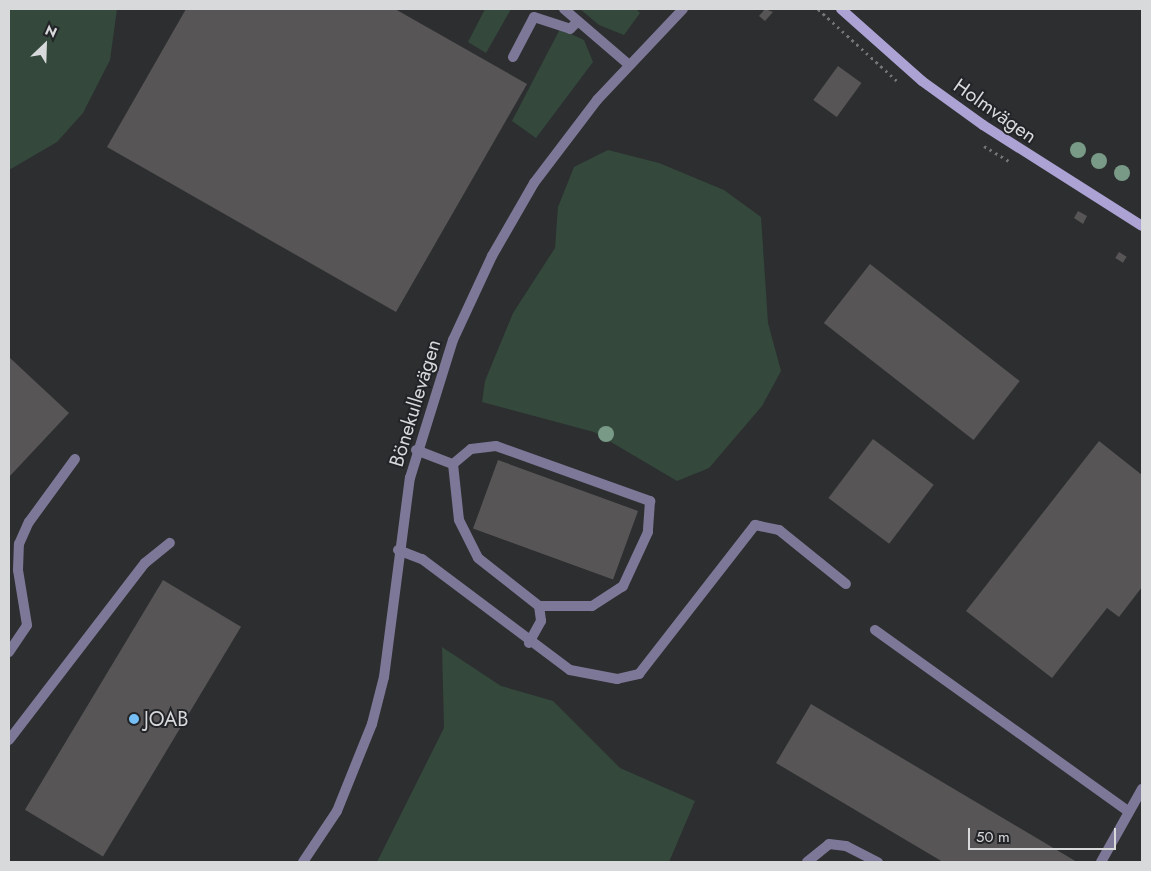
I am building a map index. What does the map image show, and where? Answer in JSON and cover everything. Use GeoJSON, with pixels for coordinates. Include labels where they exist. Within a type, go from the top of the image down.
{"type":"FeatureCollection","features":[{"type":"Feature","properties":{"kind":"street"},"geometry":{"type":"LineString","coordinates":[[564,9],[629,65]]}},
{"type":"Feature","properties":{"kind":"street","name":"Bönekullevägen"},"geometry":{"type":"LineString","coordinates":[[303,862],[337,811],[372,724],[389,647],[398,550],[416,450],[453,340],[492,256],[534,184],[629,65],[682,9]]}},
{"type":"Feature","properties":{"kind":"street","name":"Holmvägen"},"geometry":{"type":"LineString","coordinates":[[841,9],[922,81],[983,125],[1142,226]]}},
{"type":"Feature","properties":{"kind":"street"},"geometry":{"type":"LineString","coordinates":[[513,56],[534,18],[570,29],[578,21]]}},
{"type":"Feature","properties":{"kind":"street"},"geometry":{"type":"LineString","coordinates":[[496,446],[650,501],[648,532],[623,586],[592,606],[540,606],[478,558],[459,520],[453,464],[470,449],[496,446]]}},
{"type":"Feature","properties":{"kind":"street"},"geometry":{"type":"LineString","coordinates":[[416,450],[453,464]]}},
{"type":"Feature","properties":{"kind":"street"},"geometry":{"type":"LineString","coordinates":[[9,652],[27,625],[18,570],[19,544],[29,522],[75,459]]}},
{"type":"Feature","properties":{"kind":"street"},"geometry":{"type":"LineString","coordinates":[[398,550],[422,560],[529,643],[585,676],[617,679],[639,674],[755,525],[779,530],[846,584]]}},
{"type":"Feature","properties":{"kind":"street"},"geometry":{"type":"LineString","coordinates":[[9,740],[145,563],[170,543]]}},
{"type":"Feature","properties":{"kind":"street"},"geometry":{"type":"LineString","coordinates":[[529,643],[541,621],[540,606]]}},
{"type":"Feature","properties":{"kind":"street"},"geometry":{"type":"LineString","coordinates":[[875,630],[1130,812]]}},
{"type":"Feature","properties":{"kind":"street"},"geometry":{"type":"LineString","coordinates":[[1101,862],[1142,789]]}},
{"type":"Feature","properties":{"kind":"street"},"geometry":{"type":"LineString","coordinates":[[807,862],[829,844],[846,846],[878,862]]}},
{"type":"Feature","properties":{"kind":"green space"},"geometry":{"type":"Polygon","coordinates":[[[9,9],[117,9],[110,60],[83,113],[57,142],[9,170],[9,9]]]}},
{"type":"Feature","properties":{"kind":"green space"},"geometry":{"type":"Polygon","coordinates":[[[485,9],[511,9],[486,53],[468,42],[485,9]]]}},
{"type":"Feature","properties":{"kind":"green space"},"geometry":{"type":"Polygon","coordinates":[[[580,9],[636,9],[640,13],[624,35],[599,25],[580,9]]]}},
{"type":"Feature","properties":{"kind":"green space"},"geometry":{"type":"Polygon","coordinates":[[[560,29],[584,40],[593,62],[536,138],[512,121],[560,29]]]}},
{"type":"Feature","properties":{"kind":"green space"},"geometry":{"type":"Polygon","coordinates":[[[608,150],[659,163],[724,190],[761,217],[768,323],[781,371],[762,406],[709,468],[677,481],[594,432],[482,402],[485,381],[513,313],[555,248],[558,207],[574,167],[608,150]]]}},
{"type":"Feature","properties":{"kind":"green space"},"geometry":{"type":"Polygon","coordinates":[[[442,647],[501,686],[553,701],[620,768],[695,801],[669,862],[377,862],[444,728],[442,647]]]}},
{"type":"Feature","properties":{"kind":"building"},"geometry":{"type":"Polygon","coordinates":[[[186,9],[395,9],[527,84],[396,312],[107,147],[186,9]]]}},
{"type":"Feature","properties":{"kind":"building"},"geometry":{"type":"Polygon","coordinates":[[[765,9],[773,12],[765,21],[759,16],[765,9]]]}},
{"type":"Feature","properties":{"kind":"building"},"geometry":{"type":"Polygon","coordinates":[[[838,66],[861,83],[837,117],[813,100],[838,66]]]}},
{"type":"Feature","properties":{"kind":"building"},"geometry":{"type":"Polygon","coordinates":[[[1078,211],[1087,216],[1083,224],[1074,218],[1078,211]]]}},
{"type":"Feature","properties":{"kind":"building"},"geometry":{"type":"Polygon","coordinates":[[[1119,252],[1127,257],[1123,263],[1115,258],[1119,252]]]}},
{"type":"Feature","properties":{"kind":"building"},"geometry":{"type":"Polygon","coordinates":[[[870,264],[1020,381],[974,440],[824,323],[870,264]]]}},
{"type":"Feature","properties":{"kind":"building"},"geometry":{"type":"Polygon","coordinates":[[[9,357],[69,413],[9,477],[9,357]]]}},
{"type":"Feature","properties":{"kind":"building"},"geometry":{"type":"Polygon","coordinates":[[[873,439],[934,485],[889,544],[828,498],[873,439]]]}},
{"type":"Feature","properties":{"kind":"building"},"geometry":{"type":"Polygon","coordinates":[[[1099,441],[1142,475],[1142,587],[1119,617],[1107,608],[1052,678],[966,611],[1099,441]]]}},
{"type":"Feature","properties":{"kind":"building"},"geometry":{"type":"Polygon","coordinates":[[[498,460],[638,511],[613,580],[473,529],[498,460]]]}},
{"type":"Feature","properties":{"kind":"building","name":"JOAB"},"geometry":{"type":"Polygon","coordinates":[[[163,580],[241,627],[103,857],[25,810],[163,580]]]}},
{"type":"Feature","properties":{"kind":"building"},"geometry":{"type":"Polygon","coordinates":[[[811,704],[1077,862],[943,862],[776,763],[811,704]]]}},
{"type":"Feature","properties":{"kind":"place","name":"JOAB"},"geometry":{"type":"Point","coordinates":[134,719]}}]}
